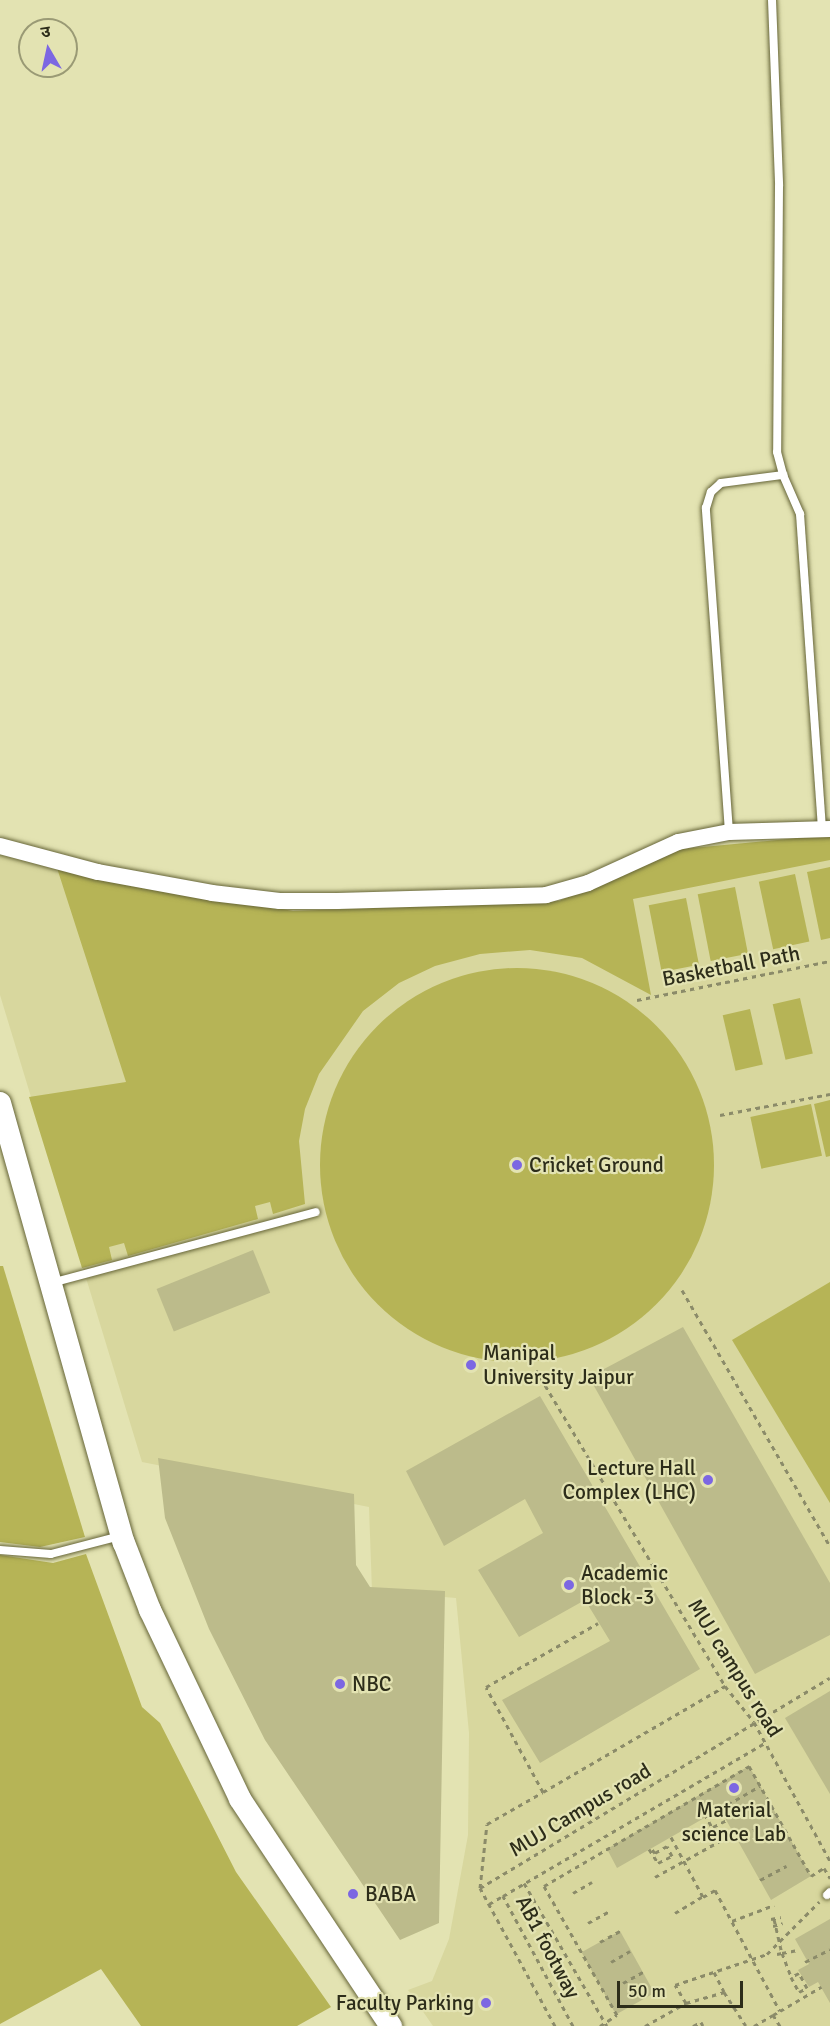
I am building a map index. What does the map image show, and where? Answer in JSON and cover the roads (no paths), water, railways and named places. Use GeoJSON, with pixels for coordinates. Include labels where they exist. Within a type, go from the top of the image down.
{"type":"FeatureCollection","features":[{"type":"Feature","properties":{"kind":"street"},"geometry":{"type":"LineString","coordinates":[[0,846],[98,872],[212,893],[280,901],[337,901],[546,895],[588,883],[678,842],[729,832],[826,829]]}},
{"type":"Feature","properties":{"kind":"street"},"geometry":{"type":"LineString","coordinates":[[0,1103],[3,1128],[51,1283],[122,1535],[184,1688],[240,1799],[391,2026]]}},
{"type":"Feature","properties":{"kind":"lane"},"geometry":{"type":"LineString","coordinates":[[772,0],[779,186],[777,452],[783,476],[800,514],[826,829]]}},
{"type":"Feature","properties":{"kind":"lane"},"geometry":{"type":"LineString","coordinates":[[729,832],[706,508],[711,492],[721,483],[783,476]]}},
{"type":"Feature","properties":{"kind":"lane"},"geometry":{"type":"LineString","coordinates":[[51,1283],[316,1212]]}},
{"type":"Feature","properties":{"kind":"lane"},"geometry":{"type":"LineString","coordinates":[[0,1550],[51,1554],[122,1535]]}},
{"type":"Feature","properties":{"kind":"place","name":"Cricket Ground"},"geometry":{"type":"Point","coordinates":[517,1165]}},
{"type":"Feature","properties":{"kind":"place","name":"Manipal University Jaipur"},"geometry":{"type":"Point","coordinates":[471,1365]}},
{"type":"Feature","properties":{"kind":"place","name":"Lecture Hall Complex (LHC)"},"geometry":{"type":"Point","coordinates":[708,1480]}},
{"type":"Feature","properties":{"kind":"place","name":"Academic Block -3"},"geometry":{"type":"Point","coordinates":[569,1585]}},
{"type":"Feature","properties":{"kind":"place","name":"NBC"},"geometry":{"type":"Point","coordinates":[340,1684]}},
{"type":"Feature","properties":{"kind":"place","name":"Material science Lab"},"geometry":{"type":"Point","coordinates":[734,1788]}},
{"type":"Feature","properties":{"kind":"place","name":"BABA"},"geometry":{"type":"Point","coordinates":[353,1894]}},
{"type":"Feature","properties":{"kind":"place","name":"Faculty Parking"},"geometry":{"type":"Point","coordinates":[486,2003]}}]}
